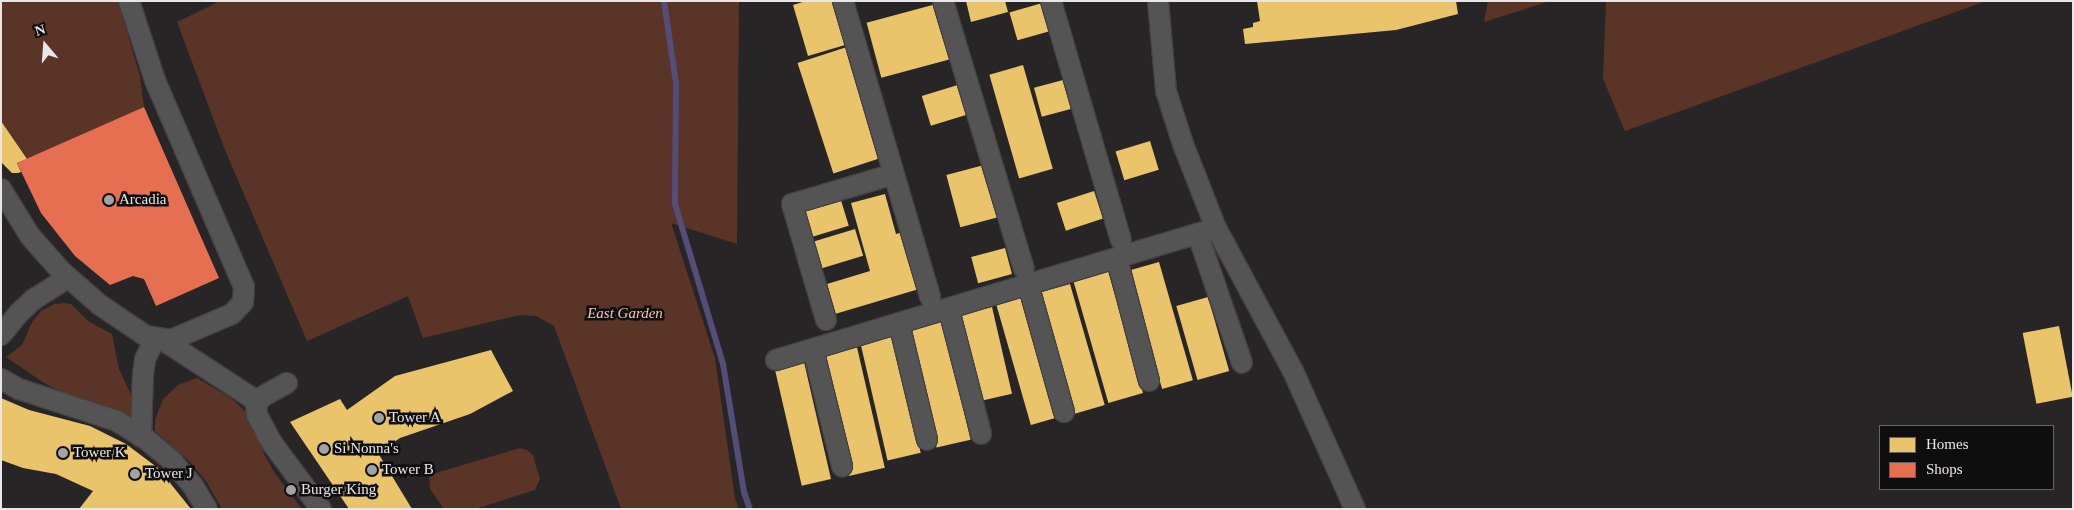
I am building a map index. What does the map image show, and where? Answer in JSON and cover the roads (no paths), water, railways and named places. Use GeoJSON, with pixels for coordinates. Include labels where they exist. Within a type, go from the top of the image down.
{"type":"FeatureCollection","features":[{"type":"Feature","properties":{"kind":"street"},"geometry":{"type":"LineString","coordinates":[[130,1],[155,80],[244,287],[245,295],[243,302],[232,314],[171,340],[159,339]]}},
{"type":"Feature","properties":{"kind":"street"},"geometry":{"type":"LineString","coordinates":[[843,1],[930,297]]}},
{"type":"Feature","properties":{"kind":"street"},"geometry":{"type":"LineString","coordinates":[[943,1],[1026,276],[1064,412]]}},
{"type":"Feature","properties":{"kind":"street"},"geometry":{"type":"LineString","coordinates":[[1051,1],[1119,250],[1149,382]]}},
{"type":"Feature","properties":{"kind":"street"},"geometry":{"type":"LineString","coordinates":[[1158,1],[1166,91],[1183,144],[1242,363]]}},
{"type":"Feature","properties":{"kind":"street"},"geometry":{"type":"LineString","coordinates":[[826,320],[792,204],[894,174]]}},
{"type":"Feature","properties":{"kind":"street"},"geometry":{"type":"LineString","coordinates":[[1,189],[30,236],[68,278],[122,322],[159,339],[258,402]]}},
{"type":"Feature","properties":{"kind":"street"},"geometry":{"type":"LineString","coordinates":[[776,360],[949,310],[1026,276],[1119,250],[1207,232]]}},
{"type":"Feature","properties":{"kind":"street"},"geometry":{"type":"LineString","coordinates":[[1207,232],[1293,371],[1355,509]]}},
{"type":"Feature","properties":{"kind":"street"},"geometry":{"type":"LineString","coordinates":[[1,335],[19,313],[34,299],[68,278]]}},
{"type":"Feature","properties":{"kind":"street"},"geometry":{"type":"LineString","coordinates":[[949,310],[981,434]]}},
{"type":"Feature","properties":{"kind":"street"},"geometry":{"type":"LineString","coordinates":[[899,323],[927,440]]}},
{"type":"Feature","properties":{"kind":"street"},"geometry":{"type":"LineString","coordinates":[[142,436],[145,360],[159,339]]}},
{"type":"Feature","properties":{"kind":"street"},"geometry":{"type":"LineString","coordinates":[[813,349],[842,466]]}},
{"type":"Feature","properties":{"kind":"street"},"geometry":{"type":"LineString","coordinates":[[1,379],[19,389],[117,421],[142,436],[172,461],[194,486],[207,509]]}},
{"type":"Feature","properties":{"kind":"street"},"geometry":{"type":"LineString","coordinates":[[287,383],[262,397],[258,402],[257,415],[272,443],[321,509]]}},
{"type":"Feature","properties":{"kind":"waterway"},"geometry":{"type":"LineString","coordinates":[[664,1],[676,83],[675,204],[723,364],[744,492],[750,509]]}},
{"type":"Feature","properties":{"kind":"place","name":"Arcadia"},"geometry":{"type":"Point","coordinates":[109,200]}},
{"type":"Feature","properties":{"kind":"place","name":"Tower A"},"geometry":{"type":"Point","coordinates":[379,418]}},
{"type":"Feature","properties":{"kind":"place","name":"Si Nonna's"},"geometry":{"type":"Point","coordinates":[324,449]}},
{"type":"Feature","properties":{"kind":"place","name":"Tower K"},"geometry":{"type":"Point","coordinates":[63,453]}},
{"type":"Feature","properties":{"kind":"place","name":"Tower B"},"geometry":{"type":"Point","coordinates":[372,470]}},
{"type":"Feature","properties":{"kind":"place","name":"Tower J"},"geometry":{"type":"Point","coordinates":[135,474]}},
{"type":"Feature","properties":{"kind":"place","name":"Burger King"},"geometry":{"type":"Point","coordinates":[291,490]}},
{"type":"Feature","properties":{"kind":"park label","name":"East Garden"},"geometry":{"type":"Point","coordinates":[625,314]}}]}
